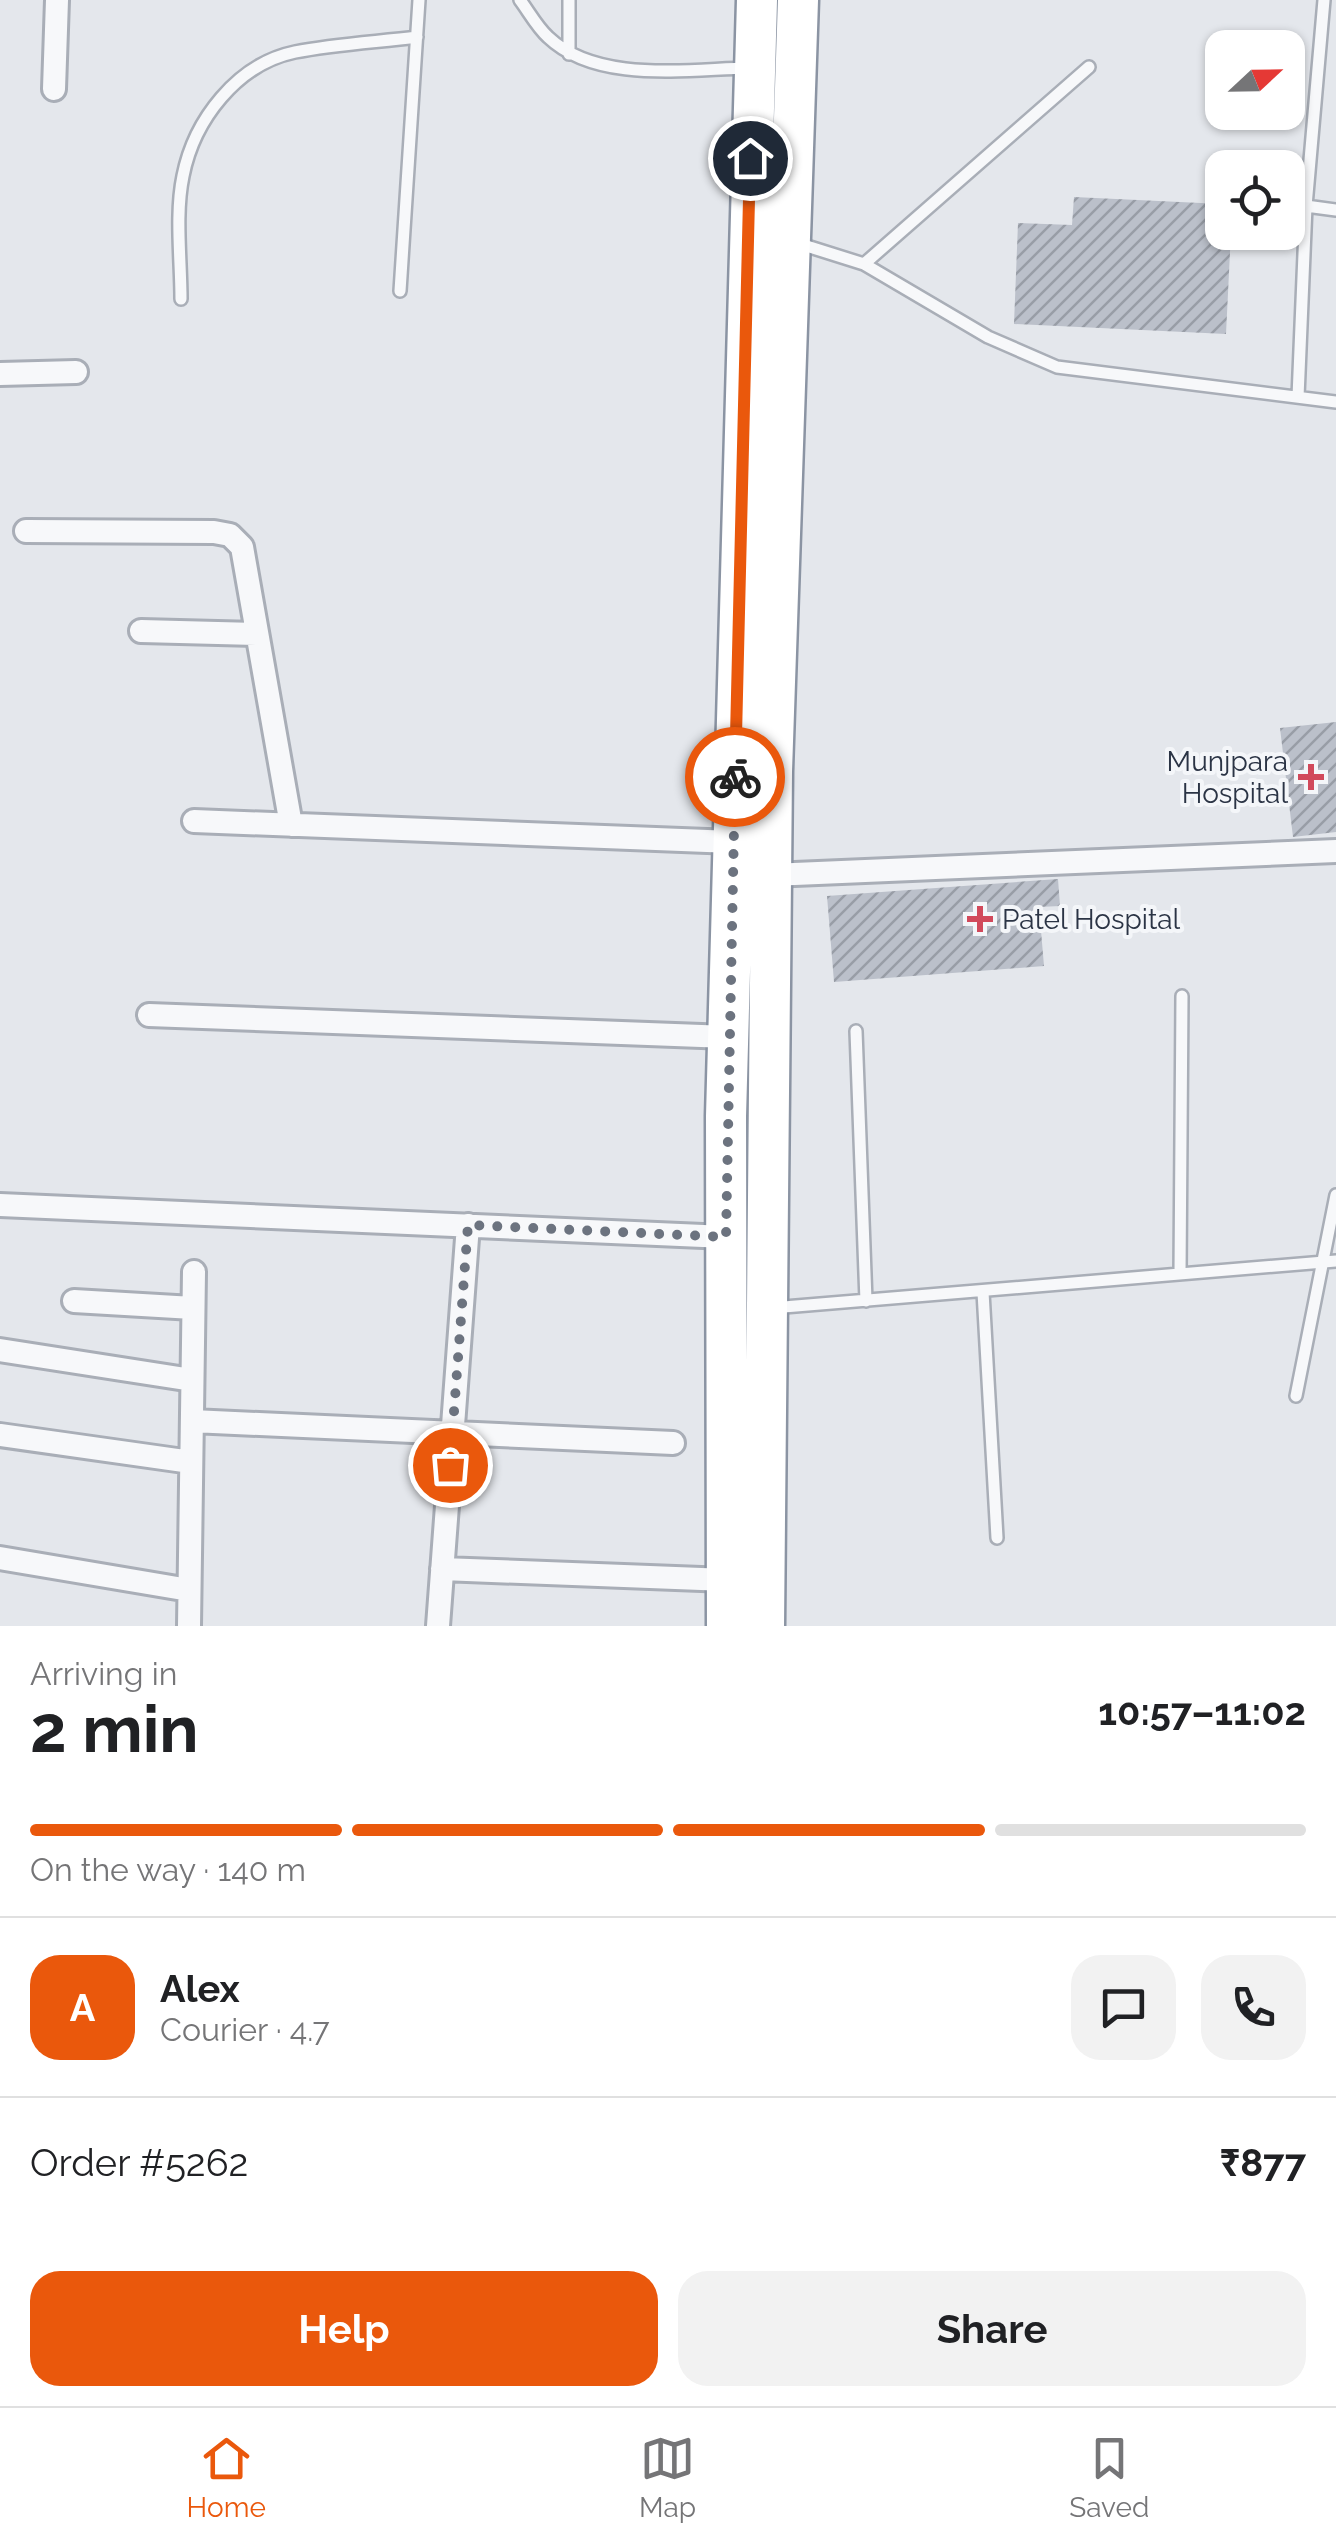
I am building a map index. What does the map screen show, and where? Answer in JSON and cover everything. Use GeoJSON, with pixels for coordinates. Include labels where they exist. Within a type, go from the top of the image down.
{"type":"FeatureCollection","features":[{"type":"Feature","properties":{"kind":"highway"},"geometry":{"type":"LineString","coordinates":[[758,0],[733,842],[726,1237],[747,1309],[764,1626]]}},
{"type":"Feature","properties":{"kind":"highway"},"geometry":{"type":"LineString","coordinates":[[727,1626],[771,875],[798,0]]}},
{"type":"Feature","properties":{"kind":"street"},"geometry":{"type":"LineString","coordinates":[[54,89],[57,0]]}},
{"type":"Feature","properties":{"kind":"street"},"geometry":{"type":"LineString","coordinates":[[0,374],[76,372]]}},
{"type":"Feature","properties":{"kind":"street"},"geometry":{"type":"LineString","coordinates":[[26,531],[230,535],[242,548],[291,825]]}},
{"type":"Feature","properties":{"kind":"street"},"geometry":{"type":"LineString","coordinates":[[141,631],[257,634]]}},
{"type":"Feature","properties":{"kind":"street"},"geometry":{"type":"LineString","coordinates":[[194,821],[733,842]]}},
{"type":"Feature","properties":{"kind":"street"},"geometry":{"type":"LineString","coordinates":[[771,875],[1336,852]]}},
{"type":"Feature","properties":{"kind":"street"},"geometry":{"type":"LineString","coordinates":[[149,1015],[728,1037]]}},
{"type":"Feature","properties":{"kind":"street"},"geometry":{"type":"LineString","coordinates":[[0,1204],[726,1237]]}},
{"type":"Feature","properties":{"kind":"street"},"geometry":{"type":"LineString","coordinates":[[438,1626],[468,1225]]}},
{"type":"Feature","properties":{"kind":"street"},"geometry":{"type":"LineString","coordinates":[[189,1626],[194,1272]]}},
{"type":"Feature","properties":{"kind":"street"},"geometry":{"type":"LineString","coordinates":[[74,1301],[194,1308]]}},
{"type":"Feature","properties":{"kind":"street"},"geometry":{"type":"LineString","coordinates":[[0,1350],[192,1380]]}},
{"type":"Feature","properties":{"kind":"street"},"geometry":{"type":"LineString","coordinates":[[192,1420],[673,1443]]}},
{"type":"Feature","properties":{"kind":"street"},"geometry":{"type":"LineString","coordinates":[[0,1435],[191,1462]]}},
{"type":"Feature","properties":{"kind":"street"},"geometry":{"type":"LineString","coordinates":[[0,1558],[189,1590]]}},
{"type":"Feature","properties":{"kind":"street"},"geometry":{"type":"LineString","coordinates":[[442,1569],[727,1580]]}},
{"type":"Feature","properties":{"kind":"lane"},"geometry":{"type":"LineString","coordinates":[[400,291],[420,0]]}},
{"type":"Feature","properties":{"kind":"lane"},"geometry":{"type":"LineString","coordinates":[[520,0],[546,36],[569,54],[605,66],[755,68]]}},
{"type":"Feature","properties":{"kind":"lane"},"geometry":{"type":"LineString","coordinates":[[569,0],[569,54]]}},
{"type":"Feature","properties":{"kind":"lane"},"geometry":{"type":"LineString","coordinates":[[1298,397],[1306,206],[1324,0]]}},
{"type":"Feature","properties":{"kind":"lane"},"geometry":{"type":"LineString","coordinates":[[181,299],[182,180],[190,148],[212,110],[236,83],[256,66],[292,52],[417,37]]}},
{"type":"Feature","properties":{"kind":"lane"},"geometry":{"type":"LineString","coordinates":[[864,264],[1088,66]]}},
{"type":"Feature","properties":{"kind":"lane"},"geometry":{"type":"LineString","coordinates":[[1306,206],[1336,210]]}},
{"type":"Feature","properties":{"kind":"lane"},"geometry":{"type":"LineString","coordinates":[[792,242],[864,264],[988,337],[1057,367],[1336,402]]}},
{"type":"Feature","properties":{"kind":"lane"},"geometry":{"type":"LineString","coordinates":[[1180,1274],[1182,996]]}},
{"type":"Feature","properties":{"kind":"lane"},"geometry":{"type":"LineString","coordinates":[[856,1031],[866,1301]]}},
{"type":"Feature","properties":{"kind":"lane"},"geometry":{"type":"LineString","coordinates":[[1296,1396],[1336,1195]]}},
{"type":"Feature","properties":{"kind":"lane"},"geometry":{"type":"LineString","coordinates":[[747,1309],[1336,1262]]}},
{"type":"Feature","properties":{"kind":"lane"},"geometry":{"type":"LineString","coordinates":[[983,1292],[997,1538]]}},
{"type":"Feature","properties":{"kind":"building"},"geometry":{"type":"Polygon","coordinates":[[[1074,197],[1205,203],[1205,250],[1230,250],[1226,334],[1014,324],[1018,223],[1072,225],[1074,197]]]}},
{"type":"Feature","properties":{"kind":"building"},"geometry":{"type":"Polygon","coordinates":[[[1336,722],[1336,832],[1293,837],[1280,728],[1336,722]]]}},
{"type":"Feature","properties":{"kind":"building"},"geometry":{"type":"Polygon","coordinates":[[[1058,879],[1060,906],[1039,907],[1044,966],[834,982],[827,896],[1058,879]]]}},
{"type":"Feature","properties":{"kind":"way so far"},"geometry":{"type":"LineString","coordinates":[[450,1465],[468,1225],[726,1237],[735,777]]}},
{"type":"Feature","properties":{"kind":"place","name":"Munjpara Hospital"},"geometry":{"type":"Point","coordinates":[1311,777]}},
{"type":"Feature","properties":{"kind":"place","name":"Patel Hospital"},"geometry":{"type":"Point","coordinates":[980,919]}},
{"type":"Feature","properties":{"kind":"route"},"geometry":{"type":"LineString","coordinates":[[735,777],[750,158]]}}]}
